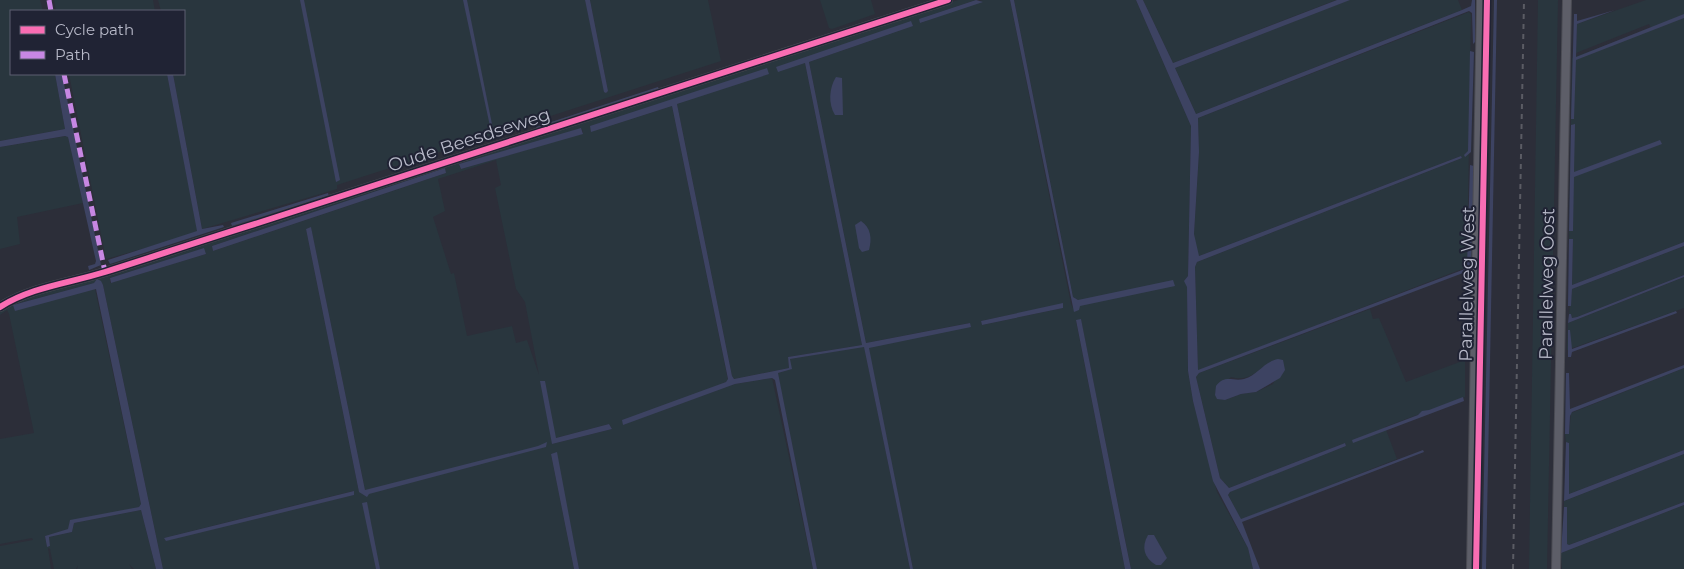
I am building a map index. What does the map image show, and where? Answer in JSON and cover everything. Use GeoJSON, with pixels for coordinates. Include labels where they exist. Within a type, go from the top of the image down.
{"type":"FeatureCollection","features":[{"type":"Feature","properties":{"kind":"street","name":"Oude Beesdseweg"},"geometry":{"type":"LineString","coordinates":[[0,307],[24,294],[105,272],[177,247],[286,214],[948,0]]}},
{"type":"Feature","properties":{"kind":"street","name":"Parallelweg West"},"geometry":{"type":"LineString","coordinates":[[1471,569],[1480,0]]}},
{"type":"Feature","properties":{"kind":"street","name":"Parallelweg Oost"},"geometry":{"type":"LineString","coordinates":[[1556,569],[1567,0]]}},
{"type":"Feature","properties":{"kind":"shaded area"},"geometry":{"type":"Polygon","coordinates":[[[0,0],[40,0],[43,10],[10,10],[10,75],[55,75],[65,129],[0,141],[0,0]]]}},
{"type":"Feature","properties":{"kind":"shaded area"},"geometry":{"type":"Polygon","coordinates":[[[54,0],[153,0],[155,10],[56,10],[54,0]]]}},
{"type":"Feature","properties":{"kind":"shaded area"},"geometry":{"type":"Polygon","coordinates":[[[158,0],[585,0],[606,93],[608,91],[590,0],[708,0],[721,61],[337,185],[337,189],[202,229],[173,75],[185,75],[185,10],[161,10],[158,0]]]}},
{"type":"Feature","properties":{"kind":"shaded area"},"geometry":{"type":"Polygon","coordinates":[[[820,0],[871,0],[875,14],[832,29],[829,28],[820,0]]]}},
{"type":"Feature","properties":{"kind":"shaded area"},"geometry":{"type":"Polygon","coordinates":[[[958,0],[976,0],[920,19],[920,23],[983,0],[1010,0],[1071,304],[1073,308],[1079,310],[1078,300],[1073,297],[1014,0],[1136,0],[1191,126],[1188,276],[1185,281],[1187,286],[1188,371],[1193,401],[1217,492],[1248,548],[1253,569],[1131,569],[1081,320],[1076,321],[1125,569],[913,569],[868,347],[971,326],[969,323],[866,343],[809,62],[913,26],[778,72],[805,63],[862,345],[788,357],[789,368],[734,379],[732,376],[677,104],[769,74],[591,132],[672,106],[728,380],[623,424],[735,384],[772,378],[813,569],[579,569],[556,453],[551,454],[574,569],[163,569],[103,285],[97,280],[94,283],[13,305],[95,289],[141,504],[139,507],[69,523],[69,529],[45,536],[47,547],[50,546],[49,537],[72,532],[74,523],[141,510],[156,569],[134,569],[129,564],[132,569],[77,569],[78,565],[76,569],[54,569],[50,549],[48,548],[51,569],[0,569],[0,546],[33,540],[32,538],[0,544],[0,439],[34,433],[9,314],[7,310],[0,315],[0,309],[18,300],[550,133],[958,0]],[[582,129],[459,165],[461,169],[583,133],[582,129]],[[496,160],[438,179],[445,211],[433,217],[451,274],[454,273],[467,336],[512,326],[516,343],[527,340],[539,375],[525,302],[516,289],[495,188],[501,185],[496,160]],[[445,168],[212,246],[213,251],[446,173],[445,168]],[[311,228],[306,229],[359,492],[365,490],[311,228]],[[203,249],[110,278],[110,283],[206,254],[203,249]],[[1063,304],[981,321],[982,325],[1063,308],[1063,304]],[[609,424],[556,438],[554,436],[552,444],[612,429],[609,424]],[[353,491],[164,538],[354,495],[353,491]]]}},
{"type":"Feature","properties":{"kind":"shaded area"},"geometry":{"type":"Polygon","coordinates":[[[1143,0],[1336,0],[1173,63],[1143,0]]]}},
{"type":"Feature","properties":{"kind":"shaded area"},"geometry":{"type":"Polygon","coordinates":[[[1349,0],[1458,0],[1462,10],[1196,114],[1175,68],[1349,0]]]}},
{"type":"Feature","properties":{"kind":"shaded area"},"geometry":{"type":"Polygon","coordinates":[[[1538,0],[1558,0],[1547,569],[1529,569],[1538,0]]]}},
{"type":"Feature","properties":{"kind":"shaded area"},"geometry":{"type":"Polygon","coordinates":[[[1646,0],[1684,0],[1684,242],[1572,285],[1573,239],[1569,239],[1572,58],[1651,28],[1649,24],[1576,53],[1577,24],[1646,0]]]}},
{"type":"Feature","properties":{"kind":"shaded area"},"geometry":{"type":"Polygon","coordinates":[[[1469,12],[1471,15],[1467,267],[1198,371],[1195,267],[1197,262],[1462,158],[1461,156],[1197,256],[1194,234],[1199,152],[1198,118],[1469,12]]]}},
{"type":"Feature","properties":{"kind":"shaded area"},"geometry":{"type":"Polygon","coordinates":[[[69,75],[167,75],[198,231],[106,259],[69,75]]]}},
{"type":"Feature","properties":{"kind":"shaded area"},"geometry":{"type":"Polygon","coordinates":[[[68,137],[83,203],[17,217],[20,244],[0,249],[0,147],[68,137]]]}},
{"type":"Feature","properties":{"kind":"shaded area"},"geometry":{"type":"Polygon","coordinates":[[[1684,246],[1684,275],[1577,317],[1572,318],[1571,314],[1569,314],[1572,289],[1684,246]]]}},
{"type":"Feature","properties":{"kind":"shaded area"},"geometry":{"type":"Polygon","coordinates":[[[1684,277],[1684,308],[1567,350],[1568,323],[1684,277]]]}},
{"type":"Feature","properties":{"kind":"shaded area"},"geometry":{"type":"Polygon","coordinates":[[[1370,309],[1373,319],[1379,318],[1406,382],[1465,360],[1465,397],[1385,427],[1397,459],[1241,520],[1228,495],[1231,491],[1346,446],[1345,443],[1229,488],[1220,478],[1196,377],[1199,373],[1370,309]],[[1276,360],[1247,377],[1231,377],[1215,392],[1217,398],[1225,400],[1241,394],[1256,392],[1273,384],[1283,360],[1276,360]]]}},
{"type":"Feature","properties":{"kind":"shaded area"},"geometry":{"type":"Polygon","coordinates":[[[864,346],[910,569],[817,569],[778,373],[791,369],[790,359],[864,346]]]}},
{"type":"Feature","properties":{"kind":"shaded area"},"geometry":{"type":"Polygon","coordinates":[[[1684,368],[1684,450],[1569,494],[1569,443],[1566,442],[1565,434],[1569,434],[1571,413],[1684,368]]]}},
{"type":"Feature","properties":{"kind":"shaded area"},"geometry":{"type":"Polygon","coordinates":[[[1684,454],[1684,502],[1569,545],[1567,544],[1567,507],[1564,507],[1564,501],[1684,454]]]}},
{"type":"Feature","properties":{"kind":"shaded area"},"geometry":{"type":"Polygon","coordinates":[[[1684,505],[1684,569],[1562,569],[1561,553],[1684,505]]]}},
{"type":"Feature","properties":{"kind":"water"},"geometry":{"type":"Polygon","coordinates":[[[300,0],[304,0],[340,180],[336,182],[300,0]]]}},
{"type":"Feature","properties":{"kind":"water"},"geometry":{"type":"Polygon","coordinates":[[[463,0],[467,0],[493,129],[491,131],[463,0]]]}},
{"type":"Feature","properties":{"kind":"water"},"geometry":{"type":"Polygon","coordinates":[[[585,0],[590,0],[608,91],[606,93],[604,92],[585,0]]]}},
{"type":"Feature","properties":{"kind":"water"},"geometry":{"type":"Polygon","coordinates":[[[976,0],[983,2],[920,23],[919,19],[976,0]]]}},
{"type":"Feature","properties":{"kind":"water"},"geometry":{"type":"Polygon","coordinates":[[[1010,0],[1014,0],[1073,297],[1078,300],[1173,280],[1175,286],[1080,306],[1079,310],[1074,312],[1010,0]]]}},
{"type":"Feature","properties":{"kind":"water"},"geometry":{"type":"Polygon","coordinates":[[[1136,0],[1143,0],[1173,63],[1337,0],[1350,0],[1175,68],[1196,114],[1462,10],[1471,6],[1472,0],[1475,0],[1475,42],[1473,44],[1472,13],[1469,11],[1198,118],[1199,152],[1194,234],[1199,256],[1461,156],[1462,158],[1197,262],[1195,267],[1198,370],[1465,269],[1467,265],[1470,165],[1474,166],[1471,270],[1199,373],[1196,377],[1220,478],[1229,488],[1345,443],[1346,446],[1230,492],[1228,495],[1241,519],[1423,450],[1424,452],[1242,522],[1260,569],[1253,569],[1248,548],[1213,481],[1193,401],[1188,371],[1187,287],[1184,281],[1188,276],[1191,126],[1136,0]]]}},
{"type":"Feature","properties":{"kind":"water"},"geometry":{"type":"Polygon","coordinates":[[[1494,0],[1497,0],[1486,569],[1482,569],[1494,0]]]}},
{"type":"Feature","properties":{"kind":"water"},"geometry":{"type":"Polygon","coordinates":[[[1615,10],[1577,24],[1576,57],[1684,14],[1684,18],[1576,60],[1574,119],[1571,119],[1574,14],[1577,14],[1577,21],[1615,10]]]}},
{"type":"Feature","properties":{"kind":"water"},"geometry":{"type":"Polygon","coordinates":[[[911,21],[913,26],[809,62],[866,343],[970,323],[971,327],[869,348],[913,569],[910,569],[864,347],[790,359],[792,369],[778,373],[817,569],[813,569],[775,380],[772,378],[735,384],[623,425],[622,420],[726,382],[728,379],[672,106],[591,132],[590,126],[767,68],[769,74],[677,104],[732,376],[734,379],[789,368],[788,357],[862,345],[805,63],[778,72],[776,67],[911,21]]]}},
{"type":"Feature","properties":{"kind":"water"},"geometry":{"type":"Polygon","coordinates":[[[1470,51],[1474,52],[1471,152],[1465,157],[1464,155],[1468,151],[1470,51]]]}},
{"type":"Feature","properties":{"kind":"water"},"geometry":{"type":"Polygon","coordinates":[[[55,75],[62,75],[101,265],[89,270],[88,266],[95,264],[96,261],[68,137],[0,147],[0,141],[65,129],[55,75]]]}},
{"type":"Feature","properties":{"kind":"water"},"geometry":{"type":"Polygon","coordinates":[[[167,75],[173,75],[202,229],[223,225],[224,227],[110,264],[108,260],[197,231],[167,75]]]}},
{"type":"Feature","properties":{"kind":"water"},"geometry":{"type":"Polygon","coordinates":[[[836,77],[842,78],[843,115],[835,115],[830,101],[836,77]]]}},
{"type":"Feature","properties":{"kind":"water"},"geometry":{"type":"Polygon","coordinates":[[[658,87],[659,90],[538,130],[536,127],[658,87]]]}},
{"type":"Feature","properties":{"kind":"water"},"geometry":{"type":"Polygon","coordinates":[[[1575,124],[1574,172],[1660,140],[1662,144],[1574,177],[1573,231],[1569,231],[1571,125],[1575,124]]]}},
{"type":"Feature","properties":{"kind":"water"},"geometry":{"type":"Polygon","coordinates":[[[581,128],[583,134],[461,169],[459,164],[581,128]]]}},
{"type":"Feature","properties":{"kind":"water"},"geometry":{"type":"Polygon","coordinates":[[[445,168],[446,173],[213,251],[212,246],[445,168]]]}},
{"type":"Feature","properties":{"kind":"water"},"geometry":{"type":"Polygon","coordinates":[[[328,193],[329,196],[232,226],[231,223],[328,193]]]}},
{"type":"Feature","properties":{"kind":"water"},"geometry":{"type":"Polygon","coordinates":[[[861,221],[869,230],[870,237],[869,250],[862,252],[859,248],[855,225],[861,221]]]}},
{"type":"Feature","properties":{"kind":"water"},"geometry":{"type":"Polygon","coordinates":[[[311,227],[365,490],[538,446],[547,442],[546,447],[369,494],[367,497],[359,492],[306,229],[311,227]]]}},
{"type":"Feature","properties":{"kind":"water"},"geometry":{"type":"Polygon","coordinates":[[[1569,239],[1573,239],[1572,285],[1684,242],[1684,246],[1572,289],[1571,306],[1568,306],[1569,239]]]}},
{"type":"Feature","properties":{"kind":"water"},"geometry":{"type":"Polygon","coordinates":[[[204,248],[206,254],[111,283],[110,278],[204,248]]]}},
{"type":"Feature","properties":{"kind":"water"},"geometry":{"type":"Polygon","coordinates":[[[1684,275],[1684,277],[1568,323],[1569,314],[1571,314],[1572,318],[1577,317],[1684,275]]]}},
{"type":"Feature","properties":{"kind":"water"},"geometry":{"type":"Polygon","coordinates":[[[97,279],[103,285],[163,569],[156,569],[141,510],[74,523],[72,532],[49,537],[50,546],[47,547],[45,536],[68,529],[70,520],[139,507],[141,504],[96,289],[15,311],[13,305],[94,283],[97,279]]]}},
{"type":"Feature","properties":{"kind":"water"},"geometry":{"type":"Polygon","coordinates":[[[1063,303],[1063,308],[982,325],[981,321],[1063,303]]]}},
{"type":"Feature","properties":{"kind":"water"},"geometry":{"type":"Polygon","coordinates":[[[1676,311],[1677,313],[1572,352],[1571,357],[1568,357],[1568,330],[1570,330],[1572,349],[1676,311]]]}},
{"type":"Feature","properties":{"kind":"water"},"geometry":{"type":"Polygon","coordinates":[[[1081,319],[1131,569],[1125,569],[1076,320],[1081,319]]]}},
{"type":"Feature","properties":{"kind":"water"},"geometry":{"type":"Polygon","coordinates":[[[1278,359],[1283,360],[1285,370],[1280,378],[1256,392],[1241,394],[1225,400],[1217,399],[1215,395],[1216,386],[1219,382],[1226,379],[1244,379],[1253,375],[1268,363],[1278,359]]]}},
{"type":"Feature","properties":{"kind":"water"},"geometry":{"type":"Polygon","coordinates":[[[1684,365],[1684,368],[1572,412],[1569,434],[1565,434],[1566,373],[1569,373],[1570,409],[1684,365]]]}},
{"type":"Feature","properties":{"kind":"water"},"geometry":{"type":"Polygon","coordinates":[[[540,381],[545,381],[556,438],[609,424],[612,429],[552,444],[540,381]]]}},
{"type":"Feature","properties":{"kind":"water"},"geometry":{"type":"Polygon","coordinates":[[[1463,397],[1464,401],[1353,443],[1352,440],[1418,415],[1422,411],[1463,397]]]}},
{"type":"Feature","properties":{"kind":"water"},"geometry":{"type":"Polygon","coordinates":[[[1566,442],[1569,443],[1569,494],[1684,450],[1684,454],[1564,501],[1566,442]]]}},
{"type":"Feature","properties":{"kind":"water"},"geometry":{"type":"Polygon","coordinates":[[[557,452],[579,569],[574,569],[551,454],[557,452]]]}},
{"type":"Feature","properties":{"kind":"water"},"geometry":{"type":"Polygon","coordinates":[[[354,491],[354,495],[166,541],[164,538],[354,491]]]}},
{"type":"Feature","properties":{"kind":"water"},"geometry":{"type":"Polygon","coordinates":[[[367,502],[380,569],[376,569],[362,503],[367,502]]]}},
{"type":"Feature","properties":{"kind":"water"},"geometry":{"type":"Polygon","coordinates":[[[1684,502],[1684,505],[1561,553],[1564,507],[1567,507],[1567,544],[1569,545],[1684,502]]]}},
{"type":"Feature","properties":{"kind":"water"},"geometry":{"type":"Polygon","coordinates":[[[1148,535],[1154,535],[1167,558],[1161,565],[1156,565],[1146,556],[1144,548],[1148,535]]]}},
{"type":"Feature","properties":{"kind":"railway"},"geometry":{"type":"LineString","coordinates":[[1513,569],[1524,0]]}},
{"type":"Feature","properties":{"kind":"marked path"},"geometry":{"type":"LineString","coordinates":[[49,0],[51,10]]}},
{"type":"Feature","properties":{"kind":"marked path"},"geometry":{"type":"LineString","coordinates":[[64,75],[105,272]]}},
{"type":"Feature","properties":{"kind":"cycle path"},"geometry":{"type":"LineString","coordinates":[[0,307],[38,290],[124,266],[948,0]]}},
{"type":"Feature","properties":{"kind":"cycle path"},"geometry":{"type":"LineString","coordinates":[[1476,569],[1487,0]]}}]}
